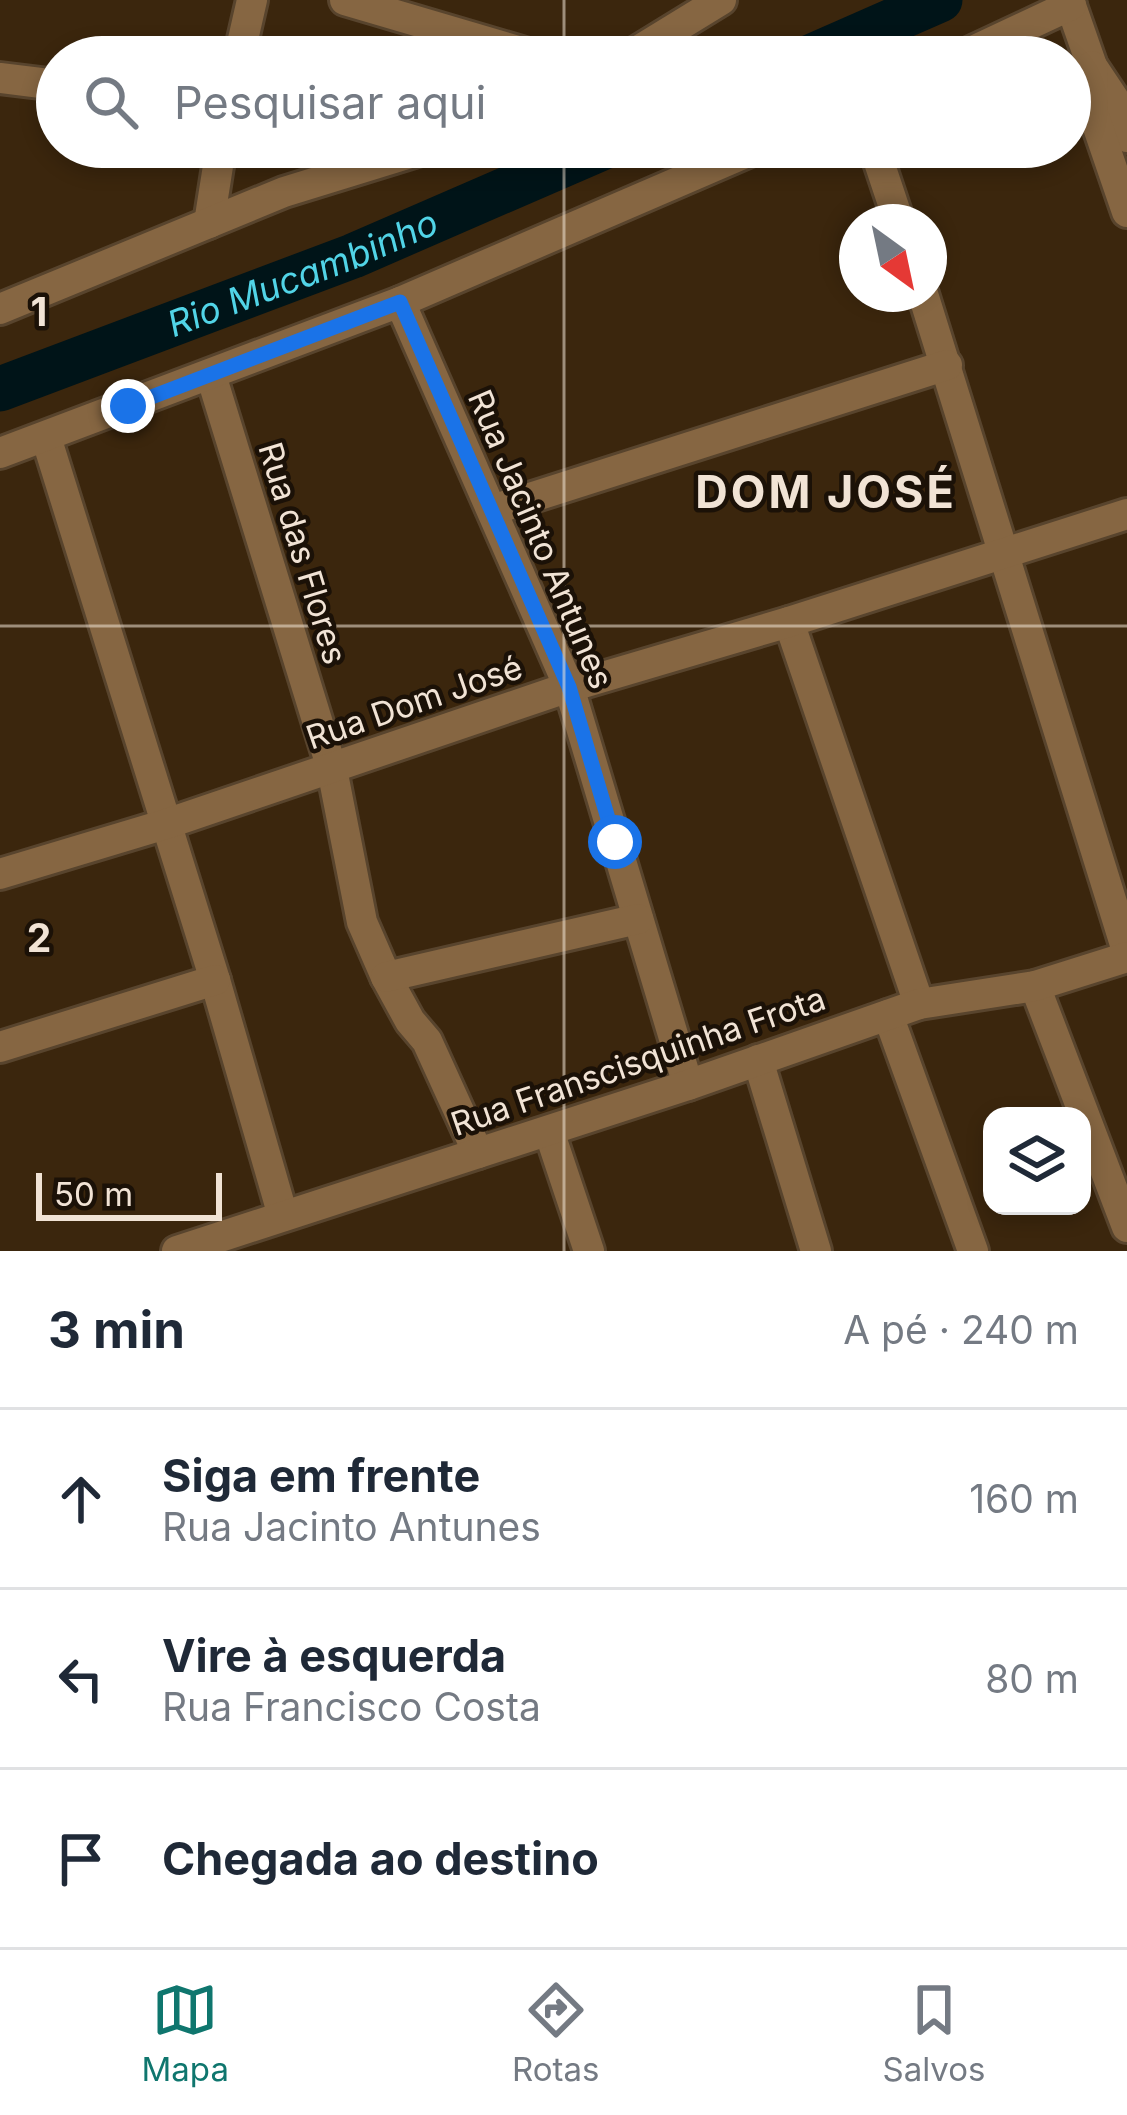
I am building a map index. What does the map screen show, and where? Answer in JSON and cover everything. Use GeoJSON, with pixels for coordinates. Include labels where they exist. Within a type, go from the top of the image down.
{"type":"FeatureCollection","features":[{"type":"Feature","properties":{"kind":"street"},"geometry":{"type":"LineString","coordinates":[[244,36],[252,0]]}},
{"type":"Feature","properties":{"kind":"street"},"geometry":{"type":"LineString","coordinates":[[344,0],[467,36]]}},
{"type":"Feature","properties":{"kind":"street"},"geometry":{"type":"LineString","coordinates":[[662,36],[721,0]]}},
{"type":"Feature","properties":{"kind":"street"},"geometry":{"type":"LineString","coordinates":[[1003,36],[1070,3],[1082,36]]}},
{"type":"Feature","properties":{"kind":"street"},"geometry":{"type":"LineString","coordinates":[[1091,63],[1114,99],[1127,137]]}},
{"type":"Feature","properties":{"kind":"street"},"geometry":{"type":"LineString","coordinates":[[1092,66],[1093,112],[1127,212]]}},
{"type":"Feature","properties":{"kind":"street"},"geometry":{"type":"LineString","coordinates":[[0,78],[36,82]]}},
{"type":"Feature","properties":{"kind":"street"},"geometry":{"type":"LineString","coordinates":[[209,224],[218,168]]}},
{"type":"Feature","properties":{"kind":"street"},"geometry":{"type":"LineString","coordinates":[[0,309],[284,192],[362,168]]}},
{"type":"Feature","properties":{"kind":"street"},"geometry":{"type":"LineString","coordinates":[[0,453],[400,302],[710,168]]}},
{"type":"Feature","properties":{"kind":"street"},"geometry":{"type":"LineString","coordinates":[[881,168],[893,204]]}},
{"type":"Feature","properties":{"kind":"street","name":"Rua Jacinto Antunes"},"geometry":{"type":"LineString","coordinates":[[400,302],[569,687],[688,1085]]}},
{"type":"Feature","properties":{"kind":"street"},"geometry":{"type":"LineString","coordinates":[[929,312],[1127,954]]}},
{"type":"Feature","properties":{"kind":"street"},"geometry":{"type":"LineString","coordinates":[[492,510],[946,365]]}},
{"type":"Feature","properties":{"kind":"street","name":"Rua das Flores"},"geometry":{"type":"LineString","coordinates":[[211,375],[332,769],[362,922],[410,1021],[427,1041],[478,1153]]}},
{"type":"Feature","properties":{"kind":"street"},"geometry":{"type":"LineString","coordinates":[[46,437],[284,1216]]}},
{"type":"Feature","properties":{"kind":"street","name":"Rua Dom José"},"geometry":{"type":"LineString","coordinates":[[0,874],[166,824],[569,687],[1127,514]]}},
{"type":"Feature","properties":{"kind":"street"},"geometry":{"type":"LineString","coordinates":[[789,622],[919,1004]]}},
{"type":"Feature","properties":{"kind":"street"},"geometry":{"type":"LineString","coordinates":[[386,977],[638,920]]}},
{"type":"Feature","properties":{"kind":"street","name":"Rua Franscisquinha Frota"},"geometry":{"type":"LineString","coordinates":[[177,1251],[688,1085],[919,1004],[1035,986],[1127,954]]}},
{"type":"Feature","properties":{"kind":"street"},"geometry":{"type":"LineString","coordinates":[[0,1047],[215,980]]}},
{"type":"Feature","properties":{"kind":"street"},"geometry":{"type":"LineString","coordinates":[[1035,986],[1127,1228]]}},
{"type":"Feature","properties":{"kind":"street"},"geometry":{"type":"LineString","coordinates":[[888,1015],[973,1251]]}},
{"type":"Feature","properties":{"kind":"street"},"geometry":{"type":"LineString","coordinates":[[758,1060],[816,1251]]}},
{"type":"Feature","properties":{"kind":"street"},"geometry":{"type":"LineString","coordinates":[[549,1131],[589,1251]]}},
{"type":"Feature","properties":{"kind":"waterway","name":"Rio Mucambinho"},"geometry":{"type":"LineString","coordinates":[[858,36],[940,0]]}},
{"type":"Feature","properties":{"kind":"waterway","name":"Rio Mucambinho"},"geometry":{"type":"LineString","coordinates":[[0,389],[353,256],[556,168]]}},
{"type":"Feature","properties":{"kind":"district","name":"DOM JOSÉ"},"geometry":{"type":"Point","coordinates":[826,491]}},
{"type":"Feature","properties":{"kind":"route"},"geometry":{"type":"LineString","coordinates":[[128,406],[400,302],[569,687],[615,842]]}}]}
